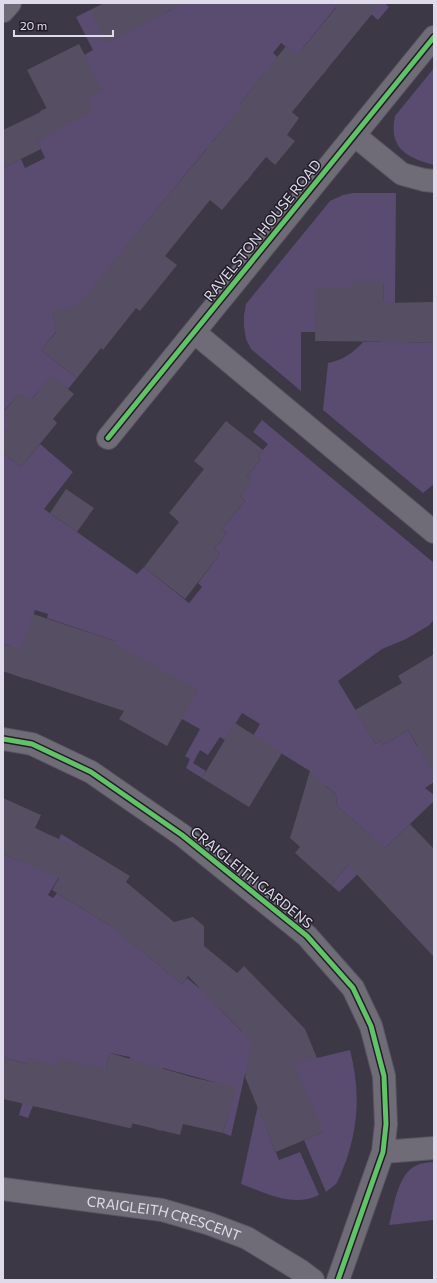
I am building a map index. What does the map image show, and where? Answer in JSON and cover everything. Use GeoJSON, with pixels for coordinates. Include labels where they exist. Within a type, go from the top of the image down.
{"type":"FeatureCollection","features":[{"type":"Feature","properties":{"kind":"street"},"geometry":{"type":"LineString","coordinates":[[3,11],[10,3]]}},
{"type":"Feature","properties":{"kind":"street","name":"RAVELSTON HOUSE ROAD"},"geometry":{"type":"LineString","coordinates":[[108,438],[434,37]]}},
{"type":"Feature","properties":{"kind":"street"},"geometry":{"type":"LineString","coordinates":[[354,135],[402,174],[434,181]]}},
{"type":"Feature","properties":{"kind":"street"},"geometry":{"type":"LineString","coordinates":[[194,332],[434,532]]}},
{"type":"Feature","properties":{"kind":"street","name":"CRAIGLEITH GARDENS"},"geometry":{"type":"LineString","coordinates":[[3,739],[32,744],[91,772],[182,835],[307,936],[353,988],[371,1026],[384,1076],[386,1124],[383,1152],[338,1280]]}},
{"type":"Feature","properties":{"kind":"street"},"geometry":{"type":"LineString","coordinates":[[383,1152],[434,1148]]}},
{"type":"Feature","properties":{"kind":"street","name":"CRAIGLEITH CRESCENT"},"geometry":{"type":"LineString","coordinates":[[3,1189],[162,1210],[210,1224],[247,1238],[313,1280]]}},
{"type":"Feature","properties":{"kind":"shaded area"},"geometry":{"type":"Polygon","coordinates":[[[167,3],[385,3],[389,7],[378,20],[371,14],[361,27],[336,7],[301,50],[326,71],[322,75],[281,43],[273,53],[288,66],[264,74],[240,104],[250,113],[224,128],[212,142],[252,174],[247,181],[207,148],[72,313],[54,315],[56,325],[59,328],[41,350],[77,378],[68,389],[51,376],[30,401],[21,395],[16,397],[5,410],[5,413],[13,423],[3,434],[3,168],[21,159],[25,168],[45,158],[37,141],[51,133],[40,111],[47,108],[84,55],[93,50],[76,17],[90,10],[158,16],[171,10],[167,3]]]}},
{"type":"Feature","properties":{"kind":"shaded area"},"geometry":{"type":"Polygon","coordinates":[[[434,68],[434,165],[416,159],[402,150],[397,144],[394,136],[394,127],[395,116],[434,68]]]}},
{"type":"Feature","properties":{"kind":"shaded area"},"geometry":{"type":"Polygon","coordinates":[[[353,193],[396,193],[395,303],[383,303],[384,281],[352,281],[352,288],[317,332],[301,332],[301,391],[251,349],[246,339],[244,327],[246,304],[330,201],[343,195],[353,193]]]}},
{"type":"Feature","properties":{"kind":"shaded area"},"geometry":{"type":"Polygon","coordinates":[[[395,303],[406,303],[408,343],[434,342],[434,484],[423,493],[323,410],[328,363],[347,356],[363,342],[380,342],[395,303]]]}},
{"type":"Feature","properties":{"kind":"shaded area"},"geometry":{"type":"Polygon","coordinates":[[[262,420],[434,563],[434,620],[428,626],[406,639],[382,649],[338,681],[376,744],[381,741],[383,745],[408,730],[417,746],[426,745],[434,758],[434,782],[425,788],[434,795],[434,801],[339,892],[331,885],[372,837],[336,805],[337,796],[326,786],[316,788],[299,809],[310,771],[253,736],[260,724],[242,713],[225,740],[220,737],[208,755],[200,750],[193,763],[206,771],[202,778],[186,768],[190,759],[185,756],[200,729],[182,719],[107,666],[115,641],[47,618],[48,614],[35,610],[28,631],[34,657],[26,679],[3,671],[3,665],[10,646],[3,644],[3,453],[21,467],[40,444],[73,472],[44,509],[137,574],[144,567],[189,603],[202,587],[198,583],[220,554],[214,549],[227,533],[222,529],[245,501],[240,496],[252,480],[247,476],[261,459],[258,456],[268,444],[253,432],[262,420]]]}},
{"type":"Feature","properties":{"kind":"shaded area"},"geometry":{"type":"Polygon","coordinates":[[[61,834],[79,845],[48,895],[53,898],[57,893],[121,932],[125,937],[182,984],[187,978],[199,988],[215,968],[218,1007],[241,1031],[317,1058],[350,1050],[357,1092],[354,1133],[339,1179],[336,1184],[326,1192],[304,1140],[323,1132],[260,1112],[279,1160],[300,1152],[319,1195],[309,1199],[289,1200],[270,1195],[241,1184],[264,1077],[245,1074],[231,1136],[223,1133],[233,1095],[212,1089],[214,1082],[163,1068],[170,1096],[161,1131],[155,1129],[162,1100],[142,1095],[131,1128],[129,1128],[135,1107],[128,1067],[130,1057],[110,1053],[106,1069],[48,1109],[33,1106],[28,1118],[19,1115],[35,1060],[27,1064],[3,1057],[3,854],[20,861],[50,835],[59,839],[61,834]]]}},
{"type":"Feature","properties":{"kind":"shaded area"},"geometry":{"type":"Polygon","coordinates":[[[434,1162],[434,1220],[389,1225],[397,1192],[404,1177],[415,1166],[434,1162]]]}},
{"type":"Feature","properties":{"kind":"building"},"geometry":{"type":"Polygon","coordinates":[[[104,3],[184,3],[107,43],[90,10],[104,3]]]}},
{"type":"Feature","properties":{"kind":"building"},"geometry":{"type":"Polygon","coordinates":[[[340,3],[381,3],[292,112],[299,118],[287,135],[295,141],[275,165],[266,157],[222,210],[210,200],[165,256],[177,265],[140,311],[136,308],[103,350],[101,348],[77,378],[41,350],[56,332],[52,310],[76,307],[242,106],[240,104],[286,46],[297,55],[340,3]]]}},
{"type":"Feature","properties":{"kind":"building"},"geometry":{"type":"Polygon","coordinates":[[[79,44],[103,91],[87,99],[93,111],[37,141],[41,149],[3,168],[3,130],[47,109],[27,70],[79,44]]]}},
{"type":"Feature","properties":{"kind":"building"},"geometry":{"type":"Polygon","coordinates":[[[352,281],[384,281],[383,303],[434,302],[434,342],[408,343],[315,341],[316,288],[352,288],[352,281]]]}},
{"type":"Feature","properties":{"kind":"building"},"geometry":{"type":"Polygon","coordinates":[[[51,375],[74,394],[53,419],[57,423],[21,467],[3,453],[3,434],[9,427],[4,412],[18,394],[32,399],[51,375]]]}},
{"type":"Feature","properties":{"kind":"building"},"geometry":{"type":"Polygon","coordinates":[[[226,421],[263,450],[258,456],[261,459],[247,476],[253,480],[240,496],[245,501],[222,529],[227,533],[214,549],[220,554],[185,599],[144,567],[179,522],[169,513],[204,469],[194,461],[226,421]]]}},
{"type":"Feature","properties":{"kind":"building"},"geometry":{"type":"Polygon","coordinates":[[[66,489],[94,508],[77,532],[50,513],[66,489]]]}},
{"type":"Feature","properties":{"kind":"building"},"geometry":{"type":"Polygon","coordinates":[[[33,614],[115,641],[115,644],[198,690],[167,746],[119,719],[124,711],[3,671],[3,644],[21,650],[33,614]]]}},
{"type":"Feature","properties":{"kind":"building"},"geometry":{"type":"Polygon","coordinates":[[[434,654],[434,774],[408,730],[383,745],[381,741],[376,744],[355,710],[402,683],[398,676],[434,654]]]}},
{"type":"Feature","properties":{"kind":"building"},"geometry":{"type":"Polygon","coordinates":[[[235,723],[282,753],[249,807],[202,778],[235,723]]]}},
{"type":"Feature","properties":{"kind":"building"},"geometry":{"type":"Polygon","coordinates":[[[310,772],[337,796],[336,805],[385,848],[410,824],[434,849],[434,957],[348,865],[331,885],[295,853],[300,847],[290,838],[310,772]]]}},
{"type":"Feature","properties":{"kind":"building"},"geometry":{"type":"Polygon","coordinates":[[[3,798],[41,815],[35,828],[77,848],[79,845],[130,876],[126,882],[174,922],[193,917],[204,926],[204,946],[237,973],[244,966],[305,1029],[317,1058],[294,1063],[323,1132],[276,1152],[245,1077],[252,1042],[188,976],[182,984],[111,926],[52,890],[59,878],[3,854],[3,798]]]}},
{"type":"Feature","properties":{"kind":"building"},"geometry":{"type":"Polygon","coordinates":[[[110,1053],[195,1078],[236,1087],[223,1133],[183,1124],[180,1135],[131,1123],[129,1128],[3,1099],[3,1057],[27,1064],[29,1058],[57,1066],[59,1058],[106,1069],[110,1053]]]}},
{"type":"Feature","properties":{"kind":"cycle path"},"geometry":{"type":"LineString","coordinates":[[108,438],[434,37]]}},
{"type":"Feature","properties":{"kind":"cycle path"},"geometry":{"type":"LineString","coordinates":[[3,739],[32,744],[91,772],[182,835],[307,936],[353,988],[371,1026],[384,1076],[386,1124],[383,1152],[338,1280]]}}]}
